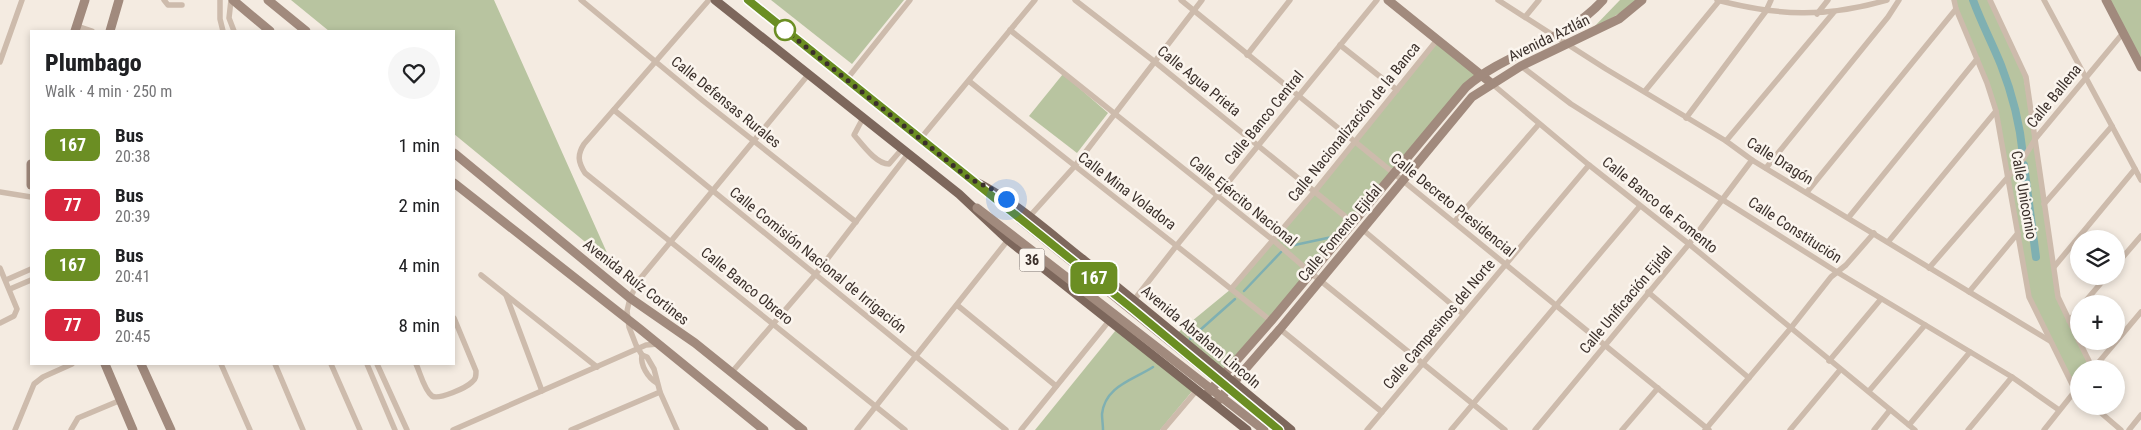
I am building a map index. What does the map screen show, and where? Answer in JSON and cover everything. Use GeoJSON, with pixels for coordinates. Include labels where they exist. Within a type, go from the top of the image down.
{"type":"FeatureCollection","features":[{"type":"Feature","properties":{"kind":"main road"},"geometry":{"type":"LineString","coordinates":[[76,29],[85,0]]}},
{"type":"Feature","properties":{"kind":"main road"},"geometry":{"type":"LineString","coordinates":[[110,30],[119,0]]}},
{"type":"Feature","properties":{"kind":"main road"},"geometry":{"type":"LineString","coordinates":[[232,0],[269,30]]}},
{"type":"Feature","properties":{"kind":"main road"},"geometry":{"type":"LineString","coordinates":[[268,0],[305,30]]}},
{"type":"Feature","properties":{"kind":"main road","name":"36"},"geometry":{"type":"LineString","coordinates":[[715,0],[958,194],[1264,430]]}},
{"type":"Feature","properties":{"kind":"main road","name":"36"},"geometry":{"type":"LineString","coordinates":[[748,0],[921,138],[1279,430]]}},
{"type":"Feature","properties":{"kind":"main road","name":"Calle Banco de Fomento"},"geometry":{"type":"LineString","coordinates":[[1388,0],[1491,83]]}},
{"type":"Feature","properties":{"kind":"main road","name":"Avenida Aztlán"},"geometry":{"type":"LineString","coordinates":[[1480,74],[1554,36],[1590,12],[1603,0]]}},
{"type":"Feature","properties":{"kind":"main road","name":"Avenida Aztlán"},"geometry":{"type":"LineString","coordinates":[[1491,83],[1521,66],[1619,19],[1642,0]]}},
{"type":"Feature","properties":{"kind":"main road"},"geometry":{"type":"LineString","coordinates":[[2106,0],[2141,66]]}},
{"type":"Feature","properties":{"kind":"main road","name":"Calle Fomento Ejidal"},"geometry":{"type":"LineString","coordinates":[[1205,396],[1271,321],[1466,86],[1480,74]]}},
{"type":"Feature","properties":{"kind":"main road","name":"Calle Fomento Ejidal"},"geometry":{"type":"LineString","coordinates":[[1215,404],[1280,329],[1472,97],[1491,83]]}},
{"type":"Feature","properties":{"kind":"main road","name":"Avenida Ruíz Cortines"},"geometry":{"type":"LineString","coordinates":[[455,154],[630,298],[732,372],[802,430]]}},
{"type":"Feature","properties":{"kind":"main road","name":"Avenida Abraham Lincoln"},"geometry":{"type":"LineString","coordinates":[[970,179],[994,190],[1029,217],[1134,300],[1203,359],[1292,430]]}},
{"type":"Feature","properties":{"kind":"main road"},"geometry":{"type":"LineString","coordinates":[[455,183],[764,430]]}},
{"type":"Feature","properties":{"kind":"main road","name":"36"},"geometry":{"type":"LineString","coordinates":[[958,194],[1008,240],[1248,430]]}},
{"type":"Feature","properties":{"kind":"main road"},"geometry":{"type":"LineString","coordinates":[[1184,381],[1201,374],[1204,369],[1203,359]]}},
{"type":"Feature","properties":{"kind":"main road"},"geometry":{"type":"LineString","coordinates":[[105,365],[133,430]]}},
{"type":"Feature","properties":{"kind":"main road"},"geometry":{"type":"LineString","coordinates":[[142,365],[171,430]]}},
{"type":"Feature","properties":{"kind":"street"},"geometry":{"type":"LineString","coordinates":[[0,62],[22,0]]}},
{"type":"Feature","properties":{"kind":"street"},"geometry":{"type":"LineString","coordinates":[[164,0],[168,5],[182,5]]}},
{"type":"Feature","properties":{"kind":"street"},"geometry":{"type":"LineString","coordinates":[[220,0],[220,18],[223,30]]}},
{"type":"Feature","properties":{"kind":"street"},"geometry":{"type":"LineString","coordinates":[[232,0],[229,18],[234,30]]}},
{"type":"Feature","properties":{"kind":"street","name":"Calle Defensas Rurales"},"geometry":{"type":"LineString","coordinates":[[582,0],[856,222]]}},
{"type":"Feature","properties":{"kind":"street"},"geometry":{"type":"LineString","coordinates":[[614,110],[709,0]]}},
{"type":"Feature","properties":{"kind":"street"},"geometry":{"type":"LineString","coordinates":[[847,79],[910,0]]}},
{"type":"Feature","properties":{"kind":"street"},"geometry":{"type":"LineString","coordinates":[[921,138],[1035,0]]}},
{"type":"Feature","properties":{"kind":"street","name":"Calle Agua Prieta"},"geometry":{"type":"LineString","coordinates":[[1075,0],[1155,62],[1352,222]]}},
{"type":"Feature","properties":{"kind":"street","name":"Calle Decreto Presidencial"},"geometry":{"type":"LineString","coordinates":[[1180,0],[1455,221],[1707,429]]}},
{"type":"Feature","properties":{"kind":"street"},"geometry":{"type":"LineString","coordinates":[[1029,217],[1074,167],[1202,0]]}},
{"type":"Feature","properties":{"kind":"street"},"geometry":{"type":"LineString","coordinates":[[1247,55],[1290,0]]}},
{"type":"Feature","properties":{"kind":"street","name":"Calle Banco Central"},"geometry":{"type":"LineString","coordinates":[[1134,300],[1217,195],[1377,0]]}},
{"type":"Feature","properties":{"kind":"street","name":"Calle Dragón"},"geometry":{"type":"LineString","coordinates":[[1498,0],[1726,141],[1752,160],[1849,217],[2050,342]]}},
{"type":"Feature","properties":{"kind":"street"},"geometry":{"type":"LineString","coordinates":[[1525,17],[1539,0]]}},
{"type":"Feature","properties":{"kind":"street"},"geometry":{"type":"LineString","coordinates":[[1645,91],[1718,0],[1766,11],[1816,14],[1834,12],[1887,0]]}},
{"type":"Feature","properties":{"kind":"street"},"geometry":{"type":"LineString","coordinates":[[1686,118],[1766,11],[1771,0]]}},
{"type":"Feature","properties":{"kind":"street"},"geometry":{"type":"LineString","coordinates":[[1816,14],[1828,0]]}},
{"type":"Feature","properties":{"kind":"street"},"geometry":{"type":"LineString","coordinates":[[1766,168],[1888,17],[1899,0]]}},
{"type":"Feature","properties":{"kind":"street","name":"Calle Unicornio"},"geometry":{"type":"LineString","coordinates":[[1954,0],[1996,112],[2029,297],[2050,342],[2070,376]]}},
{"type":"Feature","properties":{"kind":"street","name":"Calle Unicornio"},"geometry":{"type":"LineString","coordinates":[[1990,0],[2026,77],[2058,297],[2069,321]]}},
{"type":"Feature","properties":{"kind":"street"},"geometry":{"type":"LineString","coordinates":[[2044,0],[2141,180]]}},
{"type":"Feature","properties":{"kind":"street"},"geometry":{"type":"LineString","coordinates":[[1807,192],[1956,9]]}},
{"type":"Feature","properties":{"kind":"street"},"geometry":{"type":"LineString","coordinates":[[1726,141],[1834,12]]}},
{"type":"Feature","properties":{"kind":"street","name":"Calle Ejército Nacional"},"geometry":{"type":"LineString","coordinates":[[1010,30],[1273,240],[1319,280],[1505,430]]}},
{"type":"Feature","properties":{"kind":"street","name":"Calle Ballena"},"geometry":{"type":"LineString","coordinates":[[1929,268],[2021,162],[2036,138],[2123,33]]}},
{"type":"Feature","properties":{"kind":"street","name":"Calle Nacionalización de la Banca"},"geometry":{"type":"LineString","coordinates":[[1231,289],[1437,40]]}},
{"type":"Feature","properties":{"kind":"street"},"geometry":{"type":"LineString","coordinates":[[1340,45],[1396,90]]}},
{"type":"Feature","properties":{"kind":"street"},"geometry":{"type":"LineString","coordinates":[[1849,217],[1977,59]]}},
{"type":"Feature","properties":{"kind":"street","name":"Calle Constitución"},"geometry":{"type":"LineString","coordinates":[[1521,66],[1571,104],[1837,272],[2012,377],[2059,410]]}},
{"type":"Feature","properties":{"kind":"street"},"geometry":{"type":"LineString","coordinates":[[677,430],[660,392],[652,364],[638,349],[628,321],[627,311],[630,298],[636,285],[808,75]]}},
{"type":"Feature","properties":{"kind":"street","name":"Calle Mina Voladora"},"geometry":{"type":"LineString","coordinates":[[969,81],[1074,167],[1177,245],[1271,321]]}},
{"type":"Feature","properties":{"kind":"street","name":"Calle Banco de Fomento"},"geometry":{"type":"LineString","coordinates":[[1491,83],[1840,370],[1916,430]]}},
{"type":"Feature","properties":{"kind":"street","name":"Calle Banco Obrero"},"geometry":{"type":"LineString","coordinates":[[614,110],[584,144],[578,158],[585,173],[905,430]]}},
{"type":"Feature","properties":{"kind":"street","name":"Calle Comisión Nacional de Irrigación"},"geometry":{"type":"LineString","coordinates":[[614,110],[1006,430]]}},
{"type":"Feature","properties":{"kind":"street"},"geometry":{"type":"LineString","coordinates":[[1888,242],[1996,112]]}},
{"type":"Feature","properties":{"kind":"street"},"geometry":{"type":"LineString","coordinates":[[863,118],[854,135],[866,149],[885,164],[889,164],[905,151]]}},
{"type":"Feature","properties":{"kind":"street"},"geometry":{"type":"LineString","coordinates":[[1455,221],[1539,124]]}},
{"type":"Feature","properties":{"kind":"street"},"geometry":{"type":"LineString","coordinates":[[2044,204],[2112,126]]}},
{"type":"Feature","properties":{"kind":"street"},"geometry":{"type":"LineString","coordinates":[[732,372],[815,275],[856,222],[905,151]]}},
{"type":"Feature","properties":{"kind":"street","name":"Calle Unificación Ejidal"},"geometry":{"type":"LineString","coordinates":[[1535,430],[1689,244],[1752,160]]}},
{"type":"Feature","properties":{"kind":"street","name":"Calle Campesinos del Norte"},"geometry":{"type":"LineString","coordinates":[[1367,430],[1589,165]]}},
{"type":"Feature","properties":{"kind":"street"},"geometry":{"type":"LineString","coordinates":[[2054,267],[2135,169]]}},
{"type":"Feature","properties":{"kind":"street"},"geometry":{"type":"LineString","coordinates":[[0,192],[30,197]]}},
{"type":"Feature","properties":{"kind":"street"},"geometry":{"type":"LineString","coordinates":[[1452,430],[1640,206]]}},
{"type":"Feature","properties":{"kind":"street"},"geometry":{"type":"LineString","coordinates":[[1362,229],[1463,314]]}},
{"type":"Feature","properties":{"kind":"street"},"geometry":{"type":"LineString","coordinates":[[1707,429],[1831,277],[1854,257],[1874,233]]}},
{"type":"Feature","properties":{"kind":"street"},"geometry":{"type":"LineString","coordinates":[[1969,292],[2018,233]]}},
{"type":"Feature","properties":{"kind":"street"},"geometry":{"type":"LineString","coordinates":[[2125,255],[2141,236]]}},
{"type":"Feature","properties":{"kind":"street"},"geometry":{"type":"LineString","coordinates":[[856,430],[1008,240]]}},
{"type":"Feature","properties":{"kind":"street"},"geometry":{"type":"LineString","coordinates":[[0,268],[16,304],[17,313],[0,323]]}},
{"type":"Feature","properties":{"kind":"street"},"geometry":{"type":"LineString","coordinates":[[6,280],[30,269]]}},
{"type":"Feature","properties":{"kind":"street"},"geometry":{"type":"LineString","coordinates":[[481,275],[597,368]]}},
{"type":"Feature","properties":{"kind":"street"},"geometry":{"type":"LineString","coordinates":[[10,289],[30,280]]}},
{"type":"Feature","properties":{"kind":"street"},"geometry":{"type":"LineString","coordinates":[[2091,295],[2100,285]]}},
{"type":"Feature","properties":{"kind":"street"},"geometry":{"type":"LineString","coordinates":[[1648,292],[1749,378]]}},
{"type":"Feature","properties":{"kind":"street"},"geometry":{"type":"LineString","coordinates":[[506,294],[542,391]]}},
{"type":"Feature","properties":{"kind":"street"},"geometry":{"type":"LineString","coordinates":[[1829,361],[1881,299]]}},
{"type":"Feature","properties":{"kind":"street"},"geometry":{"type":"LineString","coordinates":[[957,305],[1056,386]]}},
{"type":"Feature","properties":{"kind":"street"},"geometry":{"type":"LineString","coordinates":[[2101,360],[2141,312]]}},
{"type":"Feature","properties":{"kind":"street"},"geometry":{"type":"LineString","coordinates":[[416,365],[427,390],[434,397],[441,397],[472,383],[476,378],[476,372],[455,320]]}},
{"type":"Feature","properties":{"kind":"street"},"geometry":{"type":"LineString","coordinates":[[1021,430],[1109,321]]}},
{"type":"Feature","properties":{"kind":"street"},"geometry":{"type":"LineString","coordinates":[[1869,391],[1926,325]]}},
{"type":"Feature","properties":{"kind":"street"},"geometry":{"type":"LineString","coordinates":[[1280,329],[1382,412]]}},
{"type":"Feature","properties":{"kind":"street"},"geometry":{"type":"LineString","coordinates":[[453,430],[638,349],[650,344],[658,344]]}},
{"type":"Feature","properties":{"kind":"street"},"geometry":{"type":"LineString","coordinates":[[1909,424],[1970,352]]}},
{"type":"Feature","properties":{"kind":"street"},"geometry":{"type":"LineString","coordinates":[[15,430],[34,384],[43,377],[70,365]]}},
{"type":"Feature","properties":{"kind":"street"},"geometry":{"type":"LineString","coordinates":[[221,365],[250,430]]}},
{"type":"Feature","properties":{"kind":"street"},"geometry":{"type":"LineString","coordinates":[[275,365],[303,430]]}},
{"type":"Feature","properties":{"kind":"street"},"geometry":{"type":"LineString","coordinates":[[331,365],[360,430]]}},
{"type":"Feature","properties":{"kind":"street"},"geometry":{"type":"LineString","coordinates":[[367,365],[396,430]]}},
{"type":"Feature","properties":{"kind":"street"},"geometry":{"type":"LineString","coordinates":[[377,365],[407,430]]}},
{"type":"Feature","properties":{"kind":"street"},"geometry":{"type":"LineString","coordinates":[[1790,430],[1840,370]]}},
{"type":"Feature","properties":{"kind":"street"},"geometry":{"type":"LineString","coordinates":[[1968,430],[2012,377]]}},
{"type":"Feature","properties":{"kind":"street"},"geometry":{"type":"LineString","coordinates":[[1622,430],[1658,388]]}},
{"type":"Feature","properties":{"kind":"street"},"geometry":{"type":"LineString","coordinates":[[1163,430],[1197,390]]}},
{"type":"Feature","properties":{"kind":"street"},"geometry":{"type":"LineString","coordinates":[[571,430],[660,392]]}},
{"type":"Feature","properties":{"kind":"street"},"geometry":{"type":"LineString","coordinates":[[2044,430],[2070,398]]}},
{"type":"Feature","properties":{"kind":"street"},"geometry":{"type":"LineString","coordinates":[[72,430],[78,418],[121,400]]}},
{"type":"Feature","properties":{"kind":"street"},"geometry":{"type":"LineString","coordinates":[[1874,430],[1890,410]]}},
{"type":"Feature","properties":{"kind":"street"},"geometry":{"type":"LineString","coordinates":[[2104,415],[2121,430]]}},
{"type":"Feature","properties":{"kind":"street"},"geometry":{"type":"LineString","coordinates":[[2130,430],[2141,415]]}},
{"type":"Feature","properties":{"kind":"green space"},"geometry":{"type":"Polygon","coordinates":[[[291,0],[494,0],[612,264],[455,135],[455,30],[328,30],[291,0]]]}},
{"type":"Feature","properties":{"kind":"green space"},"geometry":{"type":"Polygon","coordinates":[[[771,0],[904,0],[852,64],[771,0]]]}},
{"type":"Feature","properties":{"kind":"green space"},"geometry":{"type":"Polygon","coordinates":[[[1620,0],[1638,0],[1591,30],[1620,0]]]}},
{"type":"Feature","properties":{"kind":"green space"},"geometry":{"type":"Polygon","coordinates":[[[1954,0],[1990,0],[2022,67],[2061,303],[2070,322],[2070,350],[2084,350],[2089,360],[2070,360],[2070,380],[2029,297],[1996,111],[1954,0]]]}},
{"type":"Feature","properties":{"kind":"green space"},"geometry":{"type":"Polygon","coordinates":[[[2107,0],[2141,0],[2141,64],[2107,0]]]}},
{"type":"Feature","properties":{"kind":"green space"},"geometry":{"type":"Polygon","coordinates":[[[1437,40],[1480,74],[1223,375],[1175,335],[1231,289],[1437,40]]]}},
{"type":"Feature","properties":{"kind":"green space"},"geometry":{"type":"Polygon","coordinates":[[[1063,74],[1108,113],[1077,153],[1029,116],[1063,74]]]}},
{"type":"Feature","properties":{"kind":"green space"},"geometry":{"type":"Polygon","coordinates":[[[1116,330],[1194,389],[1160,430],[1035,430],[1116,330]]]}},
{"type":"Feature","properties":{"kind":"waterway"},"geometry":{"type":"LineString","coordinates":[[1973,0],[2009,87],[2018,121],[2023,155]]}},
{"type":"Feature","properties":{"kind":"waterway"},"geometry":{"type":"LineString","coordinates":[[2024,165],[2036,257]]}},
{"type":"Feature","properties":{"kind":"waterway"},"geometry":{"type":"LineString","coordinates":[[1290,246],[1332,237]]}},
{"type":"Feature","properties":{"kind":"waterway"},"geometry":{"type":"LineString","coordinates":[[1244,291],[1281,252]]}},
{"type":"Feature","properties":{"kind":"waterway"},"geometry":{"type":"LineString","coordinates":[[1190,339],[1235,299]]}},
{"type":"Feature","properties":{"kind":"waterway"},"geometry":{"type":"LineString","coordinates":[[1103,430],[1102,414],[1108,397],[1121,385],[1153,367]]}},
{"type":"Feature","properties":{"kind":"bus line","name":"167"},"geometry":{"type":"LineString","coordinates":[[748,0],[1134,310],[1279,430]]}},
{"type":"Feature","properties":{"kind":"route"},"geometry":{"type":"LineString","coordinates":[[785,30],[970,179],[994,190],[1006,199]]}}]}
